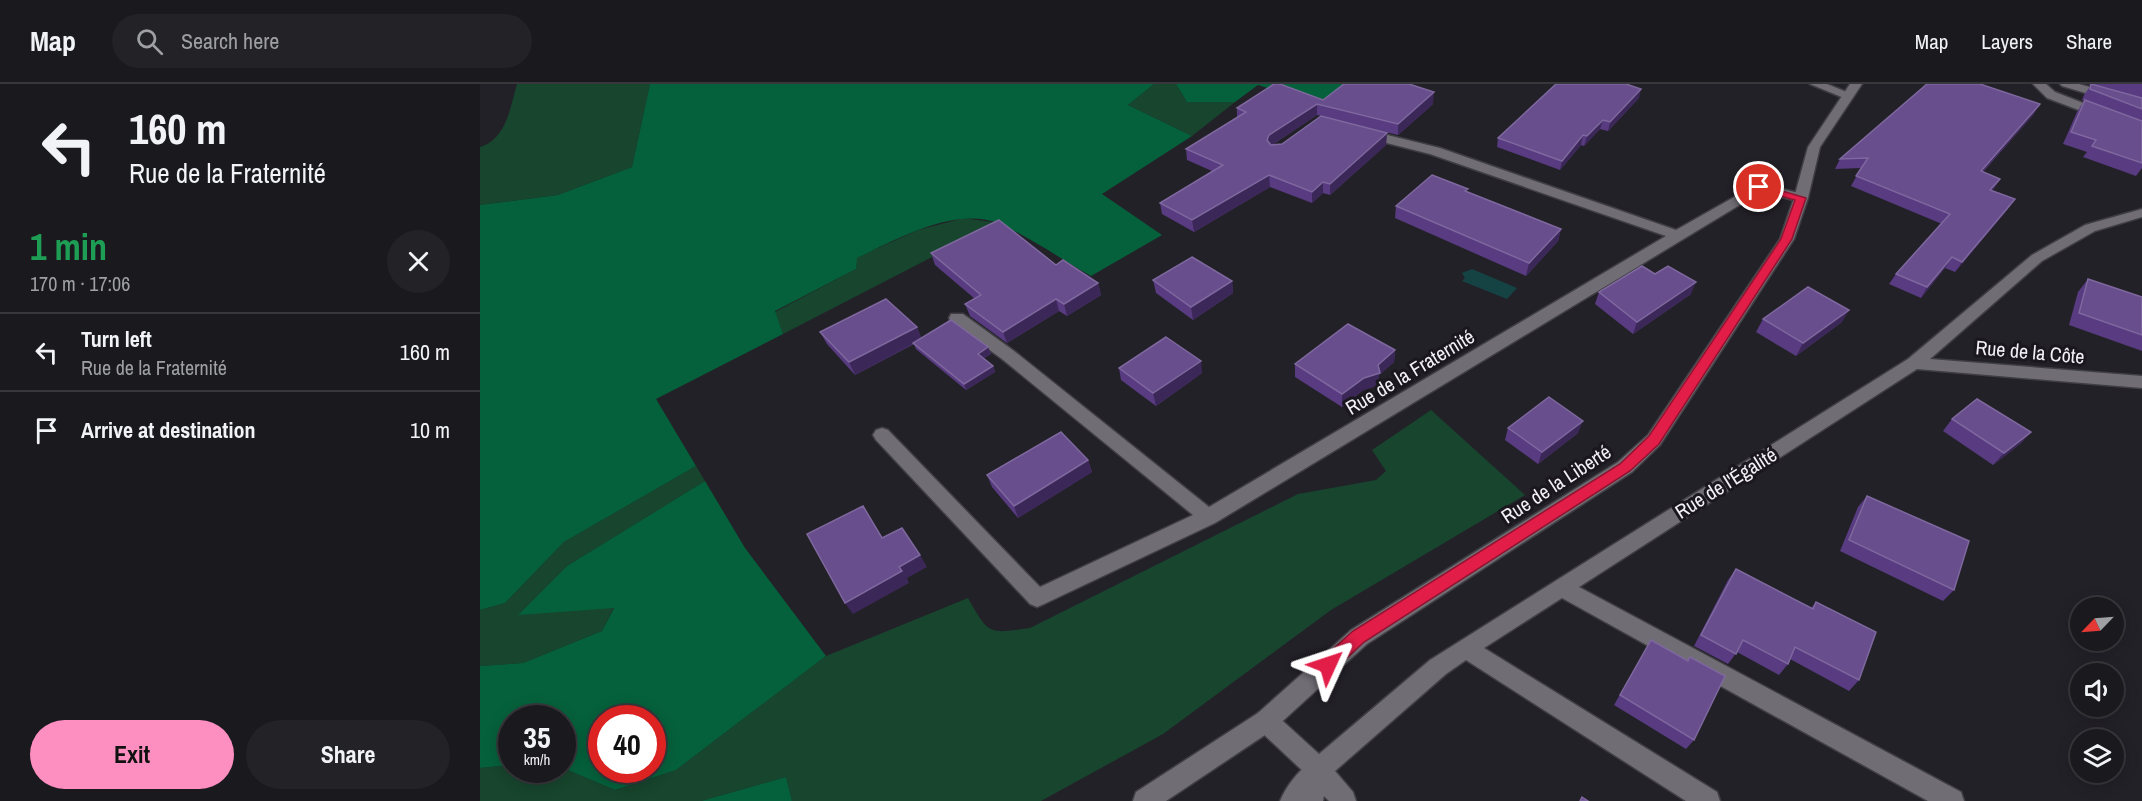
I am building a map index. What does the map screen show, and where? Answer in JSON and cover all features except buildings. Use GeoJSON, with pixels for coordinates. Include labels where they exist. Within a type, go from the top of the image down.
{"type":"FeatureCollection","features":[{"type":"Feature","properties":{"kind":"street"},"geometry":{"type":"LineString","coordinates":[[1816,84],[1852,90]]}},
{"type":"Feature","properties":{"kind":"street"},"geometry":{"type":"LineString","coordinates":[[2039,84],[2051,95],[2142,130]]}},
{"type":"Feature","properties":{"kind":"street"},"geometry":{"type":"LineString","coordinates":[[2066,84],[2142,106]]}},
{"type":"Feature","properties":{"kind":"street","name":"Rue de la Liberté"},"geometry":{"type":"LineString","coordinates":[[1145,801],[1266,721],[1359,637],[1625,467],[1654,440],[1787,239],[1801,198],[1814,147],[1852,90]]}},
{"type":"Feature","properties":{"kind":"street"},"geometry":{"type":"LineString","coordinates":[[1350,129],[1435,151],[1679,236]]}},
{"type":"Feature","properties":{"kind":"street","name":"Rue de la Fraternité"},"geometry":{"type":"LineString","coordinates":[[882,435],[1037,598],[1208,517],[1759,187],[1801,198]]}},
{"type":"Feature","properties":{"kind":"street","name":"Rue de l'Égalité"},"geometry":{"type":"LineString","coordinates":[[1292,801],[1319,770],[1438,668],[1466,648],[1914,363],[2037,258],[2090,228],[2142,213]]}},
{"type":"Feature","properties":{"kind":"street"},"geometry":{"type":"LineString","coordinates":[[957,318],[1008,354],[1208,517]]}},
{"type":"Feature","properties":{"kind":"street","name":"Rue de la Côte"},"geometry":{"type":"LineString","coordinates":[[1914,363],[2142,382]]}},
{"type":"Feature","properties":{"kind":"street"},"geometry":{"type":"LineString","coordinates":[[1561,588],[1952,801]]}},
{"type":"Feature","properties":{"kind":"street"},"geometry":{"type":"LineString","coordinates":[[1466,648],[1494,668],[1707,801]]}},
{"type":"Feature","properties":{"kind":"street"},"geometry":{"type":"LineString","coordinates":[[1266,721],[1319,770],[1344,801]]}},
{"type":"Feature","properties":{"kind":"street"},"geometry":{"type":"LineString","coordinates":[[1311,801],[1319,770]]}},
{"type":"Feature","properties":{"kind":"shaded area"},"geometry":{"type":"Polygon","coordinates":[[[517,84],[650,84],[632,167],[558,195],[480,205],[480,147],[489,143],[502,130],[517,84]]]}},
{"type":"Feature","properties":{"kind":"shaded area"},"geometry":{"type":"Polygon","coordinates":[[[1154,84],[1176,84],[1187,102],[1235,102],[1192,136],[1128,105],[1154,84]]]}},
{"type":"Feature","properties":{"kind":"shaded area"},"geometry":{"type":"Polygon","coordinates":[[[964,218],[998,223],[783,334],[775,312],[856,269],[856,258],[918,230],[964,218]]]}},
{"type":"Feature","properties":{"kind":"shaded area"},"geometry":{"type":"Polygon","coordinates":[[[1472,269],[1517,288],[1507,299],[1462,281],[1465,278],[1462,273],[1472,269]]]}},
{"type":"Feature","properties":{"kind":"shaded area"},"geometry":{"type":"Polygon","coordinates":[[[1431,410],[1525,495],[1331,610],[1163,734],[1041,801],[792,801],[786,777],[701,801],[480,801],[480,768],[498,766],[498,783],[576,783],[576,774],[588,779],[588,783],[598,783],[615,790],[636,783],[666,783],[666,773],[676,770],[826,656],[968,598],[981,619],[991,629],[1006,631],[1030,628],[1298,494],[1376,480],[1386,471],[1372,450],[1431,410]]]}},
{"type":"Feature","properties":{"kind":"shaded area"},"geometry":{"type":"Polygon","coordinates":[[[696,466],[705,481],[567,566],[519,614],[614,607],[602,631],[523,663],[480,666],[480,610],[505,603],[564,542],[696,466]]]}},
{"type":"Feature","properties":{"kind":"green space"},"geometry":{"type":"Polygon","coordinates":[[[650,84],[1154,84],[1128,105],[1192,136],[1102,194],[1162,235],[1091,276],[1000,224],[983,219],[964,219],[926,227],[857,258],[856,269],[775,311],[783,334],[656,399],[696,466],[564,542],[505,603],[480,610],[480,205],[558,195],[632,167],[650,84]]]}},
{"type":"Feature","properties":{"kind":"green space"},"geometry":{"type":"Polygon","coordinates":[[[1176,84],[1347,84],[1323,106],[1258,85],[1235,102],[1187,102],[1176,84]]]}},
{"type":"Feature","properties":{"kind":"green space"},"geometry":{"type":"Polygon","coordinates":[[[705,481],[745,548],[826,656],[676,770],[666,773],[666,705],[588,705],[588,779],[576,774],[576,705],[498,705],[498,766],[480,768],[480,666],[523,663],[602,631],[614,608],[518,615],[567,566],[705,481]]]}},
{"type":"Feature","properties":{"kind":"green space"},"geometry":{"type":"Polygon","coordinates":[[[786,777],[792,801],[701,801],[786,777]]]}},
{"type":"Feature","properties":{"kind":"green space"},"geometry":{"type":"Polygon","coordinates":[[[598,783],[636,783],[615,790],[598,783]]]}},
{"type":"Feature","properties":{"kind":"route"},"geometry":{"type":"LineString","coordinates":[[1328,665],[1359,637],[1625,467],[1654,440],[1787,239],[1801,198],[1759,187]]}}]}
